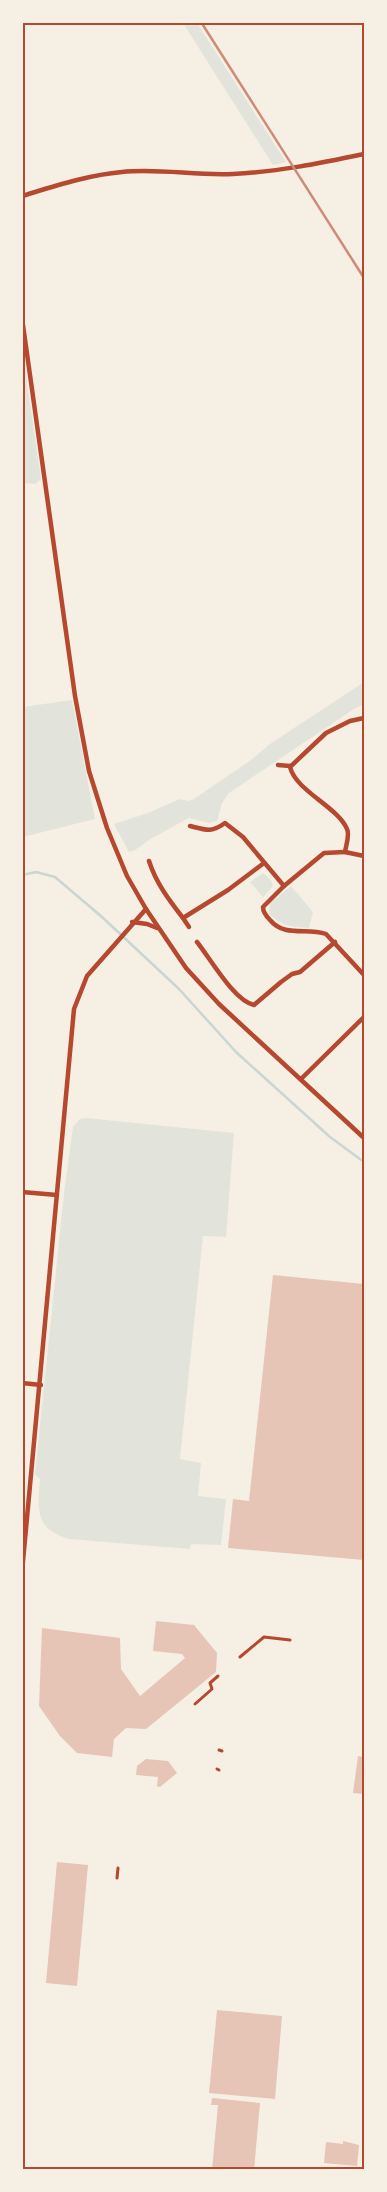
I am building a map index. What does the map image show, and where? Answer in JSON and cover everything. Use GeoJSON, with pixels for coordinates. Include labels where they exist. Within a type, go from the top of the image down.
{"type":"FeatureCollection","features":[{"type":"Feature","properties":{"kind":"street"},"geometry":{"type":"LineString","coordinates":[[22,196],[122,172],[152,171],[231,174],[269,171],[364,154]]}},
{"type":"Feature","properties":{"kind":"street"},"geometry":{"type":"LineString","coordinates":[[22,318],[75,696],[89,772],[107,828],[127,876],[158,929],[186,968],[219,1004],[364,1138]]}},
{"type":"Feature","properties":{"kind":"street"},"geometry":{"type":"LineString","coordinates":[[278,765],[290,766],[326,733],[350,721],[364,718]]}},
{"type":"Feature","properties":{"kind":"street"},"geometry":{"type":"LineString","coordinates":[[290,766],[291,770],[313,796],[332,810],[347,828],[345,852]]}},
{"type":"Feature","properties":{"kind":"street"},"geometry":{"type":"LineString","coordinates":[[190,826],[216,830],[225,823],[226,815]]}},
{"type":"Feature","properties":{"kind":"street"},"geometry":{"type":"LineString","coordinates":[[225,823],[243,837],[284,886]]}},
{"type":"Feature","properties":{"kind":"street"},"geometry":{"type":"LineString","coordinates":[[364,856],[345,852],[324,853],[263,906],[263,910],[271,922],[278,928],[288,931],[323,932],[335,942],[364,975]]}},
{"type":"Feature","properties":{"kind":"street"},"geometry":{"type":"LineString","coordinates":[[150,860],[154,875],[160,886],[189,927]]}},
{"type":"Feature","properties":{"kind":"street"},"geometry":{"type":"LineString","coordinates":[[183,918],[234,886],[264,863]]}},
{"type":"Feature","properties":{"kind":"street"},"geometry":{"type":"LineString","coordinates":[[22,1572],[41,1385],[74,1009],[87,976],[127,927],[146,909]]}},
{"type":"Feature","properties":{"kind":"street"},"geometry":{"type":"LineString","coordinates":[[132,922],[147,924],[158,929]]}},
{"type":"Feature","properties":{"kind":"street"},"geometry":{"type":"LineString","coordinates":[[197,942],[230,987],[243,999],[254,1005],[280,982],[292,974],[300,972],[335,942]]}},
{"type":"Feature","properties":{"kind":"street"},"geometry":{"type":"LineString","coordinates":[[301,1079],[329,1049],[364,1017]]}},
{"type":"Feature","properties":{"kind":"street"},"geometry":{"type":"LineString","coordinates":[[22,1192],[57,1195]]}},
{"type":"Feature","properties":{"kind":"street"},"geometry":{"type":"LineString","coordinates":[[22,1383],[41,1385]]}},
{"type":"Feature","properties":{"kind":"street"},"geometry":{"type":"LineString","coordinates":[[240,1657],[264,1637],[290,1640]]}},
{"type":"Feature","properties":{"kind":"street"},"geometry":{"type":"LineString","coordinates":[[195,1704],[212,1689],[210,1683],[218,1676]]}},
{"type":"Feature","properties":{"kind":"street"},"geometry":{"type":"LineString","coordinates":[[117,1878],[118,1868]]}},
{"type":"Feature","properties":{"kind":"shaded area"},"geometry":{"type":"Polygon","coordinates":[[[183,23],[197,23],[286,162],[273,165],[183,23]]]}},
{"type":"Feature","properties":{"kind":"shaded area"},"geometry":{"type":"Polygon","coordinates":[[[22,348],[41,479],[35,484],[23,483],[22,348]]]}},
{"type":"Feature","properties":{"kind":"shaded area"},"geometry":{"type":"Polygon","coordinates":[[[364,682],[364,704],[229,793],[222,803],[217,821],[209,823],[189,818],[129,852],[114,824],[148,813],[180,799],[188,801],[194,799],[251,760],[270,744],[364,682]]]}},
{"type":"Feature","properties":{"kind":"shaded area"},"geometry":{"type":"Polygon","coordinates":[[[72,700],[95,819],[23,837],[23,707],[72,700]]]}},
{"type":"Feature","properties":{"kind":"shaded area"},"geometry":{"type":"Polygon","coordinates":[[[263,873],[271,880],[273,886],[263,897],[250,882],[263,873]]]}},
{"type":"Feature","properties":{"kind":"shaded area"},"geometry":{"type":"Polygon","coordinates":[[[291,886],[313,912],[309,928],[287,925],[278,921],[269,913],[270,903],[291,886]]]}},
{"type":"Feature","properties":{"kind":"shaded area"},"geometry":{"type":"Polygon","coordinates":[[[86,1118],[234,1133],[226,1237],[203,1236],[180,1459],[201,1463],[198,1496],[226,1499],[221,1545],[191,1544],[190,1549],[69,1539],[49,1530],[41,1517],[39,1509],[40,1479],[35,1474],[64,1193],[73,1127],[80,1119],[86,1118]]]}},
{"type":"Feature","properties":{"kind":"building"},"geometry":{"type":"Polygon","coordinates":[[[273,1275],[364,1284],[364,1560],[228,1548],[233,1499],[249,1501],[273,1275]]]}},
{"type":"Feature","properties":{"kind":"building"},"geometry":{"type":"Polygon","coordinates":[[[156,1621],[194,1625],[217,1653],[216,1672],[146,1729],[126,1728],[114,1739],[112,1757],[77,1753],[60,1736],[39,1706],[42,1628],[120,1638],[121,1669],[140,1696],[185,1658],[182,1654],[153,1651],[156,1621]]]}},
{"type":"Feature","properties":{"kind":"building"},"geometry":{"type":"Polygon","coordinates":[[[358,1756],[364,1757],[364,1794],[353,1793],[358,1756]]]}},
{"type":"Feature","properties":{"kind":"building"},"geometry":{"type":"Polygon","coordinates":[[[146,1759],[168,1761],[177,1773],[160,1787],[157,1786],[158,1777],[136,1775],[137,1766],[146,1759]]]}},
{"type":"Feature","properties":{"kind":"building"},"geometry":{"type":"Polygon","coordinates":[[[57,1862],[88,1865],[77,1986],[46,1983],[57,1862]]]}},
{"type":"Feature","properties":{"kind":"building"},"geometry":{"type":"Polygon","coordinates":[[[217,2010],[282,2016],[275,2099],[209,2093],[217,2010]]]}},
{"type":"Feature","properties":{"kind":"building"},"geometry":{"type":"Polygon","coordinates":[[[212,2098],[260,2103],[254,2170],[212,2170],[218,2105],[211,2105],[212,2098]]]}},
{"type":"Feature","properties":{"kind":"building"},"geometry":{"type":"Polygon","coordinates":[[[343,2141],[359,2145],[357,2166],[324,2163],[326,2142],[343,2144],[343,2141]]]}},
{"type":"Feature","properties":{"kind":"waterway"},"geometry":{"type":"LineString","coordinates":[[22,875],[36,872],[55,877],[102,917],[179,989],[236,1052],[330,1137],[364,1162]]}},
{"type":"Feature","properties":{"kind":"railway"},"geometry":{"type":"LineString","coordinates":[[201,22],[364,278]]}}]}
